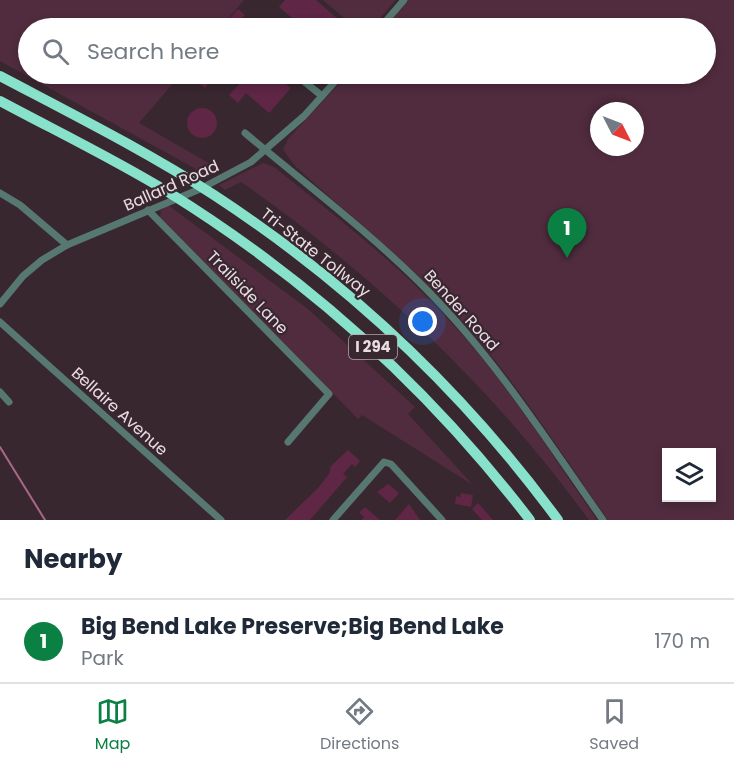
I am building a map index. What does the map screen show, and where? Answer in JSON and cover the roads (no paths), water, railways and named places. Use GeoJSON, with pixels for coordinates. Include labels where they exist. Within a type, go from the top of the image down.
{"type":"FeatureCollection","features":[{"type":"Feature","properties":{"kind":"highway","name":"Tri-State Tollway"},"geometry":{"type":"LineString","coordinates":[[0,76],[119,139],[191,181],[320,272],[411,352],[491,436],[558,520]]}},
{"type":"Feature","properties":{"kind":"highway","name":"I 294"},"geometry":{"type":"LineString","coordinates":[[0,101],[166,192],[266,258],[335,313],[452,426],[531,520]]}},
{"type":"Feature","properties":{"kind":"street"},"geometry":{"type":"LineString","coordinates":[[389,18],[404,0]]}},
{"type":"Feature","properties":{"kind":"street"},"geometry":{"type":"LineString","coordinates":[[307,84],[322,96]]}},
{"type":"Feature","properties":{"kind":"street","name":"Ballard Road"},"geometry":{"type":"LineString","coordinates":[[0,304],[23,276],[42,260],[67,245],[220,178],[266,151],[333,84]]}},
{"type":"Feature","properties":{"kind":"street","name":"Bender Road"},"geometry":{"type":"LineString","coordinates":[[245,133],[400,264],[479,348],[603,520]]}},
{"type":"Feature","properties":{"kind":"street"},"geometry":{"type":"LineString","coordinates":[[0,193],[20,205],[67,245]]}},
{"type":"Feature","properties":{"kind":"street","name":"Trailside Lane"},"geometry":{"type":"LineString","coordinates":[[148,210],[329,394],[288,442]]}},
{"type":"Feature","properties":{"kind":"street","name":"Bellaire Avenue"},"geometry":{"type":"LineString","coordinates":[[0,322],[221,520]]}},
{"type":"Feature","properties":{"kind":"street"},"geometry":{"type":"LineString","coordinates":[[0,392],[9,402]]}},
{"type":"Feature","properties":{"kind":"street"},"geometry":{"type":"LineString","coordinates":[[333,520],[384,462],[392,464],[442,520]]}},
{"type":"Feature","properties":{"kind":"waterway"},"geometry":{"type":"LineString","coordinates":[[0,447],[45,520]]}},
{"type":"Feature","properties":{"kind":"place","name":"Big Bend Lake Preserve;Big Bend Lake"},"geometry":{"type":"Point","coordinates":[567,258]}}]}
